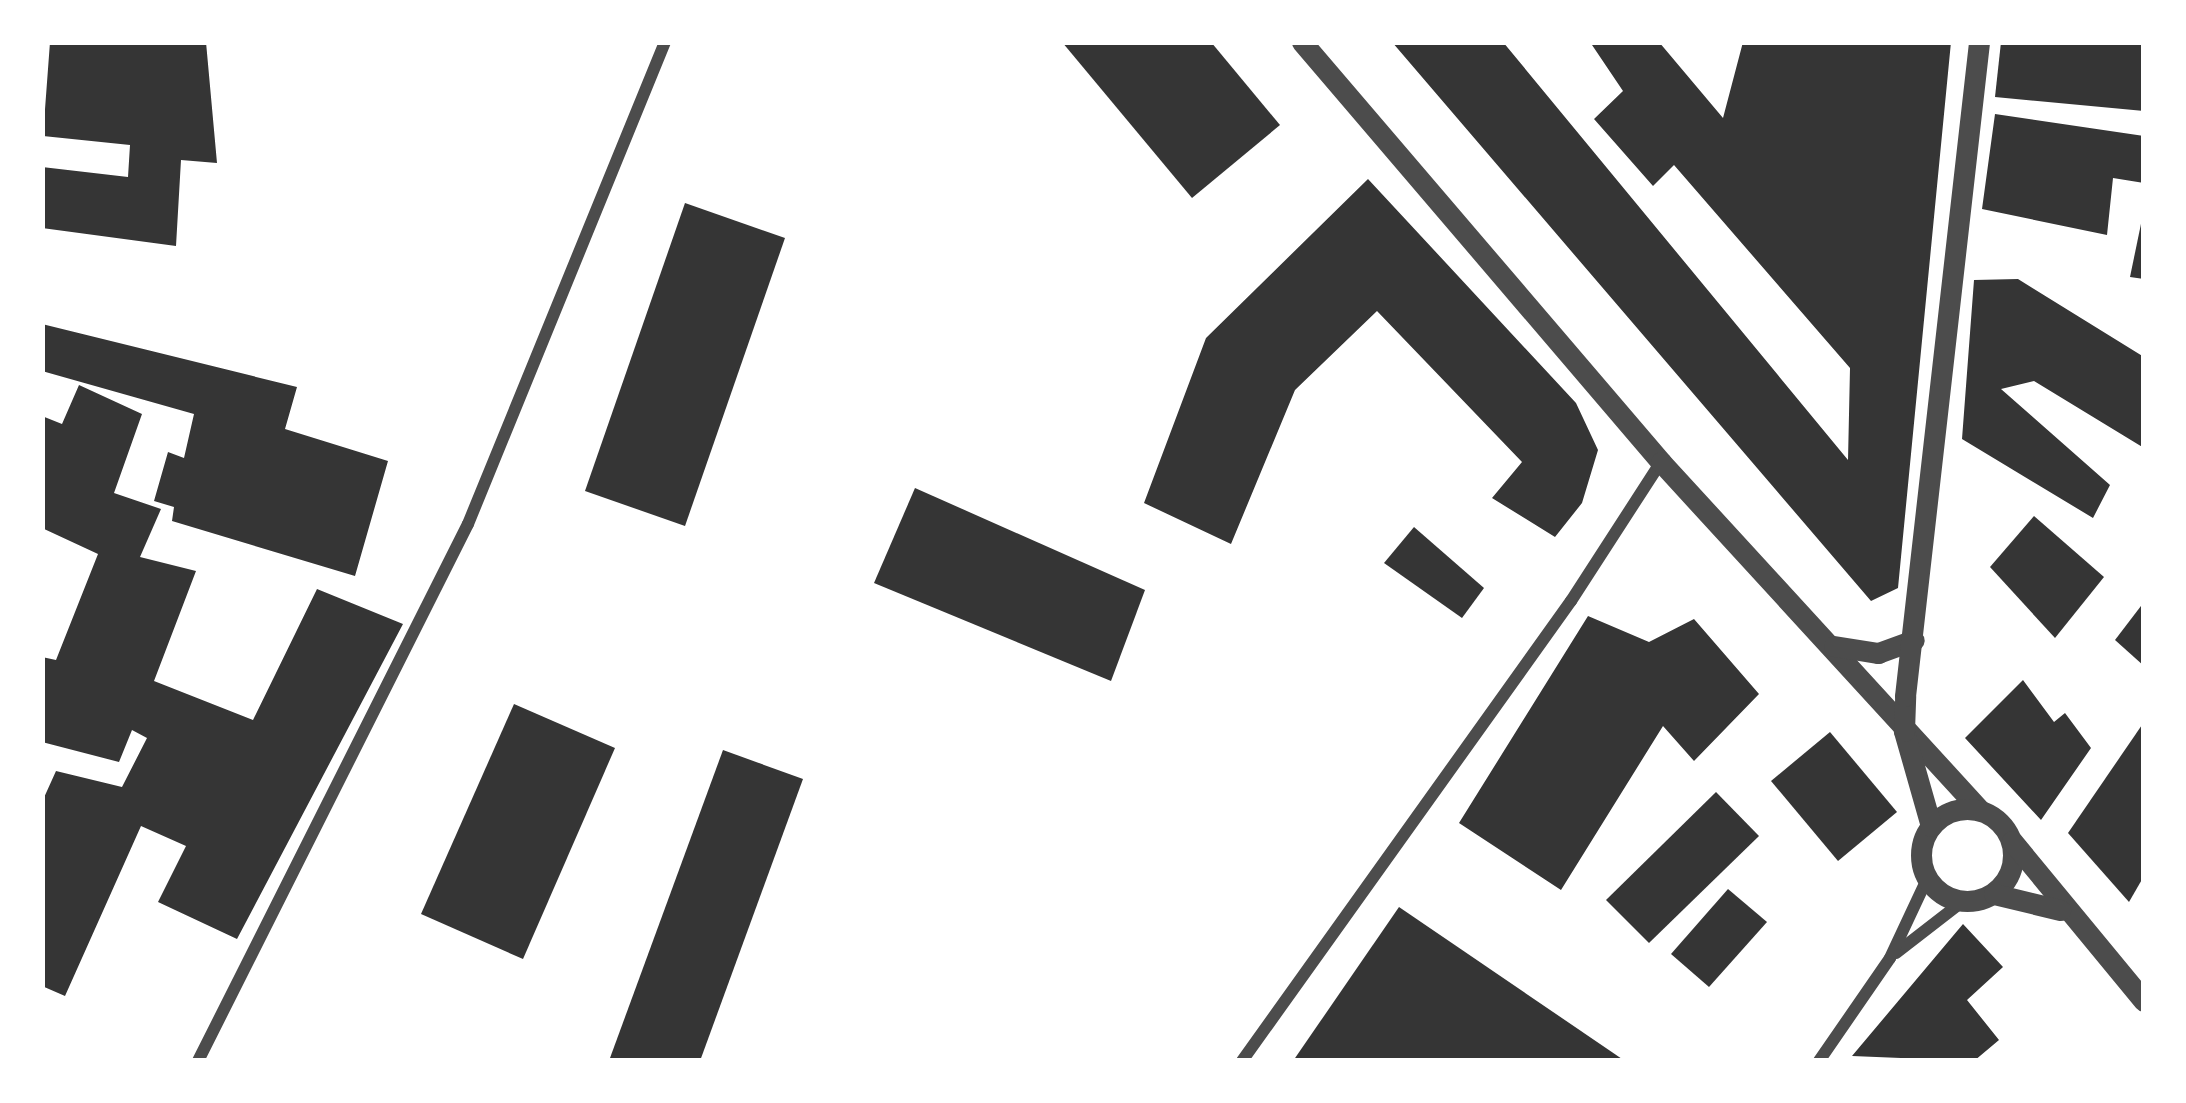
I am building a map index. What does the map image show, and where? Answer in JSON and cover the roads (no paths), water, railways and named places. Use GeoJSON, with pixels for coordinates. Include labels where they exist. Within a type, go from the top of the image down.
{"type":"FeatureCollection","features":[{"type":"Feature","properties":{"kind":"street"},"geometry":{"type":"LineString","coordinates":[[198,1061],[468,524],[664,42]]}},
{"type":"Feature","properties":{"kind":"street"},"geometry":{"type":"LineString","coordinates":[[1302,42],[1661,463],[1832,645],[1904,731],[2012,841],[2066,913],[2144,1001]]}},
{"type":"Feature","properties":{"kind":"street"},"geometry":{"type":"LineString","coordinates":[[1930,826],[1904,731],[1979,42]]}},
{"type":"Feature","properties":{"kind":"street"},"geometry":{"type":"LineString","coordinates":[[1242,1061],[1571,602],[1661,463]]}},
{"type":"Feature","properties":{"kind":"street"},"geometry":{"type":"LineString","coordinates":[[1832,645],[1878,652],[1914,640]]}},
{"type":"Feature","properties":{"kind":"street"},"geometry":{"type":"LineString","coordinates":[[1819,1061],[1890,958],[1927,879],[1922,841],[1930,826],[1944,814],[1980,810]]}},
{"type":"Feature","properties":{"kind":"street"},"geometry":{"type":"LineString","coordinates":[[1994,894],[2008,877],[2012,841]]}},
{"type":"Feature","properties":{"kind":"street"},"geometry":{"type":"LineString","coordinates":[[1927,879],[1963,901]]}},
{"type":"Feature","properties":{"kind":"street"},"geometry":{"type":"LineString","coordinates":[[1890,958],[1963,901],[1994,894],[2066,913]]}}]}
